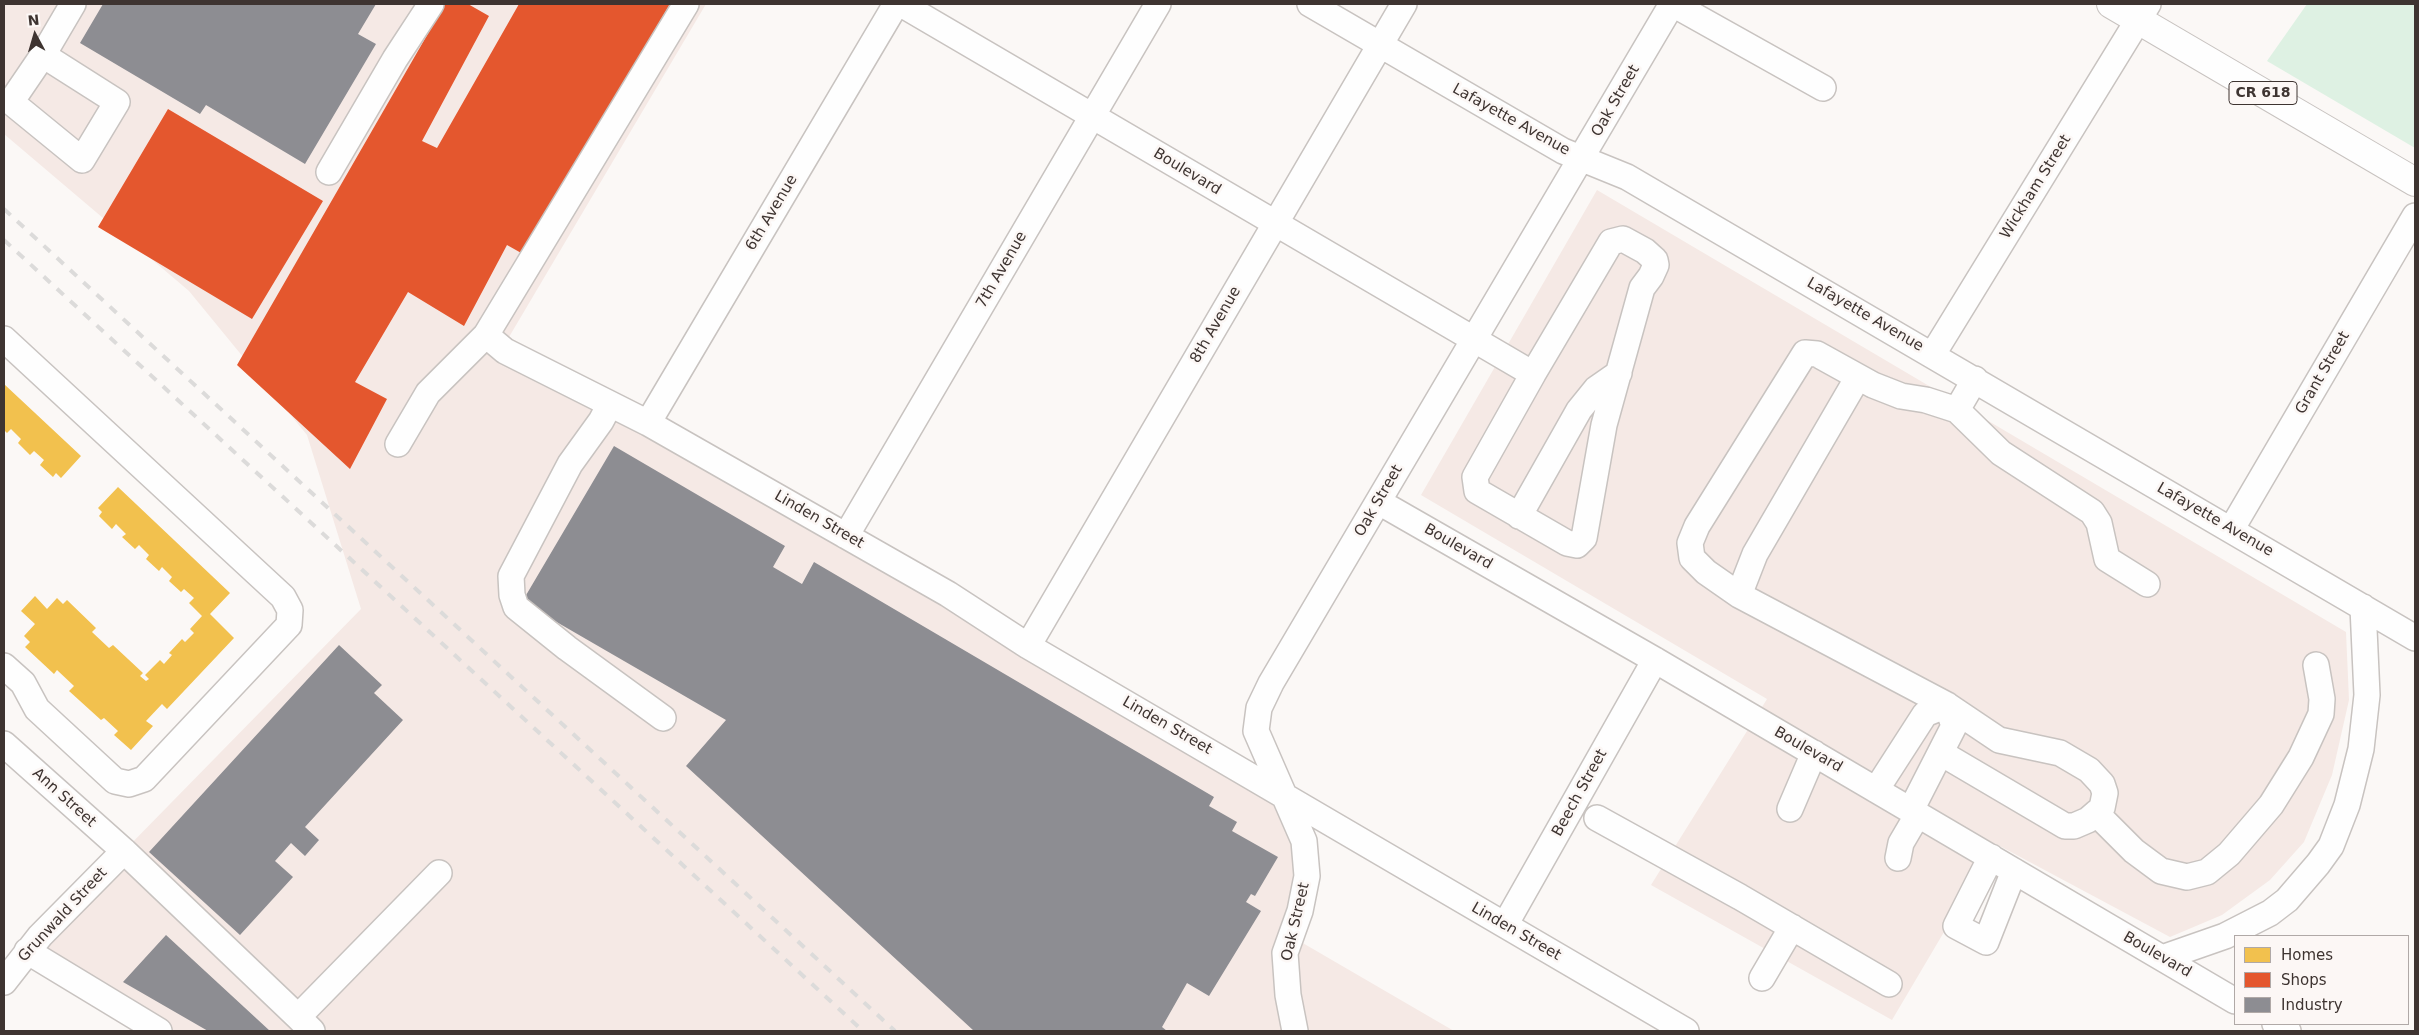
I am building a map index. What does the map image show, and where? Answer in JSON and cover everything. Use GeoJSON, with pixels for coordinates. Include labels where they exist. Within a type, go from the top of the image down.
{"type":"FeatureCollection","features":[{"type":"Feature","properties":{"kind":"main road","name":"CR 618"},"geometry":{"type":"LineString","coordinates":[[2111,4],[2143,12],[2415,182]]}},
{"type":"Feature","properties":{"kind":"street"},"geometry":{"type":"LineString","coordinates":[[43,55],[73,4]]}},
{"type":"Feature","properties":{"kind":"street"},"geometry":{"type":"LineString","coordinates":[[328,172],[395,59],[431,4]]}},
{"type":"Feature","properties":{"kind":"street"},"geometry":{"type":"LineString","coordinates":[[398,444],[428,393],[486,335],[686,4]]}},
{"type":"Feature","properties":{"kind":"street","name":"6th Avenue"},"geometry":{"type":"LineString","coordinates":[[648,423],[896,4]]}},
{"type":"Feature","properties":{"kind":"street","name":"Boulevard"},"geometry":{"type":"LineString","coordinates":[[901,4],[1533,374]]}},
{"type":"Feature","properties":{"kind":"street","name":"7th Avenue"},"geometry":{"type":"LineString","coordinates":[[846,536],[1158,4]]}},
{"type":"Feature","properties":{"kind":"street","name":"Lafayette Avenue"},"geometry":{"type":"LineString","coordinates":[[1310,4],[1563,151],[1627,177],[1933,354],[2415,638]]}},
{"type":"Feature","properties":{"kind":"street","name":"8th Avenue"},"geometry":{"type":"LineString","coordinates":[[1028,646],[1404,4]]}},
{"type":"Feature","properties":{"kind":"street"},"geometry":{"type":"LineString","coordinates":[[1672,4],[1823,88]]}},
{"type":"Feature","properties":{"kind":"street","name":"Oak Street"},"geometry":{"type":"LineString","coordinates":[[1295,1031],[1288,995],[1286,953],[1291,932],[1300,912],[1306,876],[1304,841],[1256,731],[1259,708],[1271,683],[1672,4]]}},
{"type":"Feature","properties":{"kind":"street","name":"Wickham Street"},"geometry":{"type":"LineString","coordinates":[[1933,354],[2143,12]]}},
{"type":"Feature","properties":{"kind":"street","name":"Grant Street"},"geometry":{"type":"LineString","coordinates":[[2231,530],[2415,216]]}},
{"type":"Feature","properties":{"kind":"street"},"geometry":{"type":"LineString","coordinates":[[1618,239],[1645,251],[1655,260],[1656,265],[1642,288],[1604,425],[1584,538],[1577,545],[1567,543],[1476,490],[1475,477],[1533,374],[1611,242],[1618,239]]}},
{"type":"Feature","properties":{"kind":"street","name":"Linden Street"},"geometry":{"type":"LineString","coordinates":[[486,335],[505,351],[648,423],[948,594],[1028,646],[1686,1031]]}},
{"type":"Feature","properties":{"kind":"street"},"geometry":{"type":"LineString","coordinates":[[4,339],[284,597],[290,610],[289,625],[144,779],[129,784],[115,781],[37,709],[24,683],[4,666]]}},
{"type":"Feature","properties":{"kind":"street"},"geometry":{"type":"LineString","coordinates":[[1941,753],[2065,826],[2074,826],[2088,820],[2102,808],[2105,793],[2102,784],[2090,770],[2060,753],[1999,740],[1947,705],[1739,595],[1706,572],[1692,558],[1690,543],[1697,526],[1805,353],[1817,354],[1858,377],[1901,396],[1926,400],[1957,410],[2000,453],[2092,512],[2099,523],[2107,558],[2147,584]]}},
{"type":"Feature","properties":{"kind":"street"},"geometry":{"type":"LineString","coordinates":[[1519,516],[1579,410],[1596,389],[1619,373]]}},
{"type":"Feature","properties":{"kind":"street"},"geometry":{"type":"LineString","coordinates":[[1739,595],[1754,554],[1858,377]]}},
{"type":"Feature","properties":{"kind":"street"},"geometry":{"type":"LineString","coordinates":[[1957,410],[1975,379]]}},
{"type":"Feature","properties":{"kind":"street"},"geometry":{"type":"LineString","coordinates":[[610,404],[601,421],[570,464],[511,576],[512,595],[516,606],[560,642],[663,718]]}},
{"type":"Feature","properties":{"kind":"street","name":"Boulevard"},"geometry":{"type":"LineString","coordinates":[[1379,502],[1655,660],[2234,999]]}},
{"type":"Feature","properties":{"kind":"street"},"geometry":{"type":"LineString","coordinates":[[2162,958],[2226,936],[2270,913],[2288,900],[2331,846],[2347,805],[2361,749],[2367,695],[2363,607]]}},
{"type":"Feature","properties":{"kind":"street","name":"Beech Street"},"geometry":{"type":"LineString","coordinates":[[1505,925],[1655,660]]}},
{"type":"Feature","properties":{"kind":"street"},"geometry":{"type":"LineString","coordinates":[[2096,813],[2134,851],[2161,871],[2187,877],[2207,872],[2229,854],[2271,806],[2308,744],[2320,714],[2322,699],[2316,664]]}},
{"type":"Feature","properties":{"kind":"street"},"geometry":{"type":"LineString","coordinates":[[1898,858],[1914,812],[1954,726],[1947,705]]}},
{"type":"Feature","properties":{"kind":"street"},"geometry":{"type":"LineString","coordinates":[[1876,790],[1925,714],[1947,705]]}},
{"type":"Feature","properties":{"kind":"street","name":"Ann Street"},"geometry":{"type":"LineString","coordinates":[[4,744],[124,851],[305,1024]]}},
{"type":"Feature","properties":{"kind":"street"},"geometry":{"type":"LineString","coordinates":[[1790,809],[1814,753]]}},
{"type":"Feature","properties":{"kind":"street"},"geometry":{"type":"LineString","coordinates":[[1597,818],[1792,927],[1889,984]]}},
{"type":"Feature","properties":{"kind":"street","name":"Grunwald Street"},"geometry":{"type":"LineString","coordinates":[[4,982],[27,951],[124,851]]}},
{"type":"Feature","properties":{"kind":"street"},"geometry":{"type":"LineString","coordinates":[[1991,857],[1956,926],[1986,942],[2014,871]]}},
{"type":"Feature","properties":{"kind":"street"},"geometry":{"type":"LineString","coordinates":[[305,1024],[439,873]]}},
{"type":"Feature","properties":{"kind":"street"},"geometry":{"type":"LineString","coordinates":[[1762,978],[1792,927]]}},
{"type":"Feature","properties":{"kind":"street"},"geometry":{"type":"LineString","coordinates":[[27,951],[159,1031]]}},
{"type":"Feature","properties":{"kind":"street"},"geometry":{"type":"LineString","coordinates":[[2277,1025],[2288,1031]]}},
{"type":"Feature","properties":{"kind":"shaded area"},"geometry":{"type":"Polygon","coordinates":[[[4,4],[706,4],[509,337],[1296,802],[1301,942],[1454,1031],[157,1031],[25,952],[361,609],[307,435],[189,291],[4,134],[4,4]]]}},
{"type":"Feature","properties":{"kind":"shaded area"},"geometry":{"type":"Polygon","coordinates":[[[1597,190],[2346,632],[2349,700],[2332,775],[2304,842],[2270,880],[2222,915],[2170,937],[1996,844],[1892,1020],[1651,885],[1767,699],[1421,495],[1597,190]]]}},
{"type":"Feature","properties":{"kind":"green space"},"geometry":{"type":"Polygon","coordinates":[[[2307,4],[2415,4],[2415,148],[2267,61],[2307,4]]]}},
{"type":"Feature","properties":{"kind":"building: Homes"},"geometry":{"type":"Polygon","coordinates":[[[4,384],[81,456],[61,478],[56,473],[53,477],[40,465],[44,460],[34,451],[30,455],[18,443],[21,439],[11,429],[7,433],[4,430],[4,384]]]}},
{"type":"Feature","properties":{"kind":"building: Homes"},"geometry":{"type":"Polygon","coordinates":[[[118,487],[230,593],[210,614],[234,638],[167,709],[162,704],[146,721],[153,726],[131,750],[114,735],[118,731],[104,718],[101,720],[69,691],[74,686],[57,670],[54,674],[25,647],[30,642],[24,636],[35,624],[21,611],[35,596],[47,609],[57,598],[63,604],[67,600],[96,628],[92,632],[109,648],[113,645],[143,673],[140,676],[146,681],[149,679],[145,675],[160,660],[164,664],[172,655],[169,653],[182,639],[185,642],[194,633],[190,629],[202,616],[189,603],[194,598],[184,589],[181,592],[169,581],[172,577],[162,567],[159,571],[146,559],[149,555],[139,545],[135,549],[122,537],[126,534],[116,524],[112,529],[99,516],[102,512],[98,508],[118,487]]]}},
{"type":"Feature","properties":{"kind":"building: Shops"},"geometry":{"type":"Polygon","coordinates":[[[445,4],[468,4],[489,16],[422,141],[437,148],[519,4],[670,4],[523,254],[507,245],[464,326],[408,292],[355,382],[387,399],[350,469],[237,365],[445,4]]]}},
{"type":"Feature","properties":{"kind":"building: Shops"},"geometry":{"type":"Polygon","coordinates":[[[168,109],[323,201],[252,319],[98,227],[168,109]]]}},
{"type":"Feature","properties":{"kind":"building: Industry"},"geometry":{"type":"Polygon","coordinates":[[[103,4],[376,4],[358,34],[376,44],[305,164],[206,105],[200,114],[80,43],[103,4]]]}},
{"type":"Feature","properties":{"kind":"building: Industry"},"geometry":{"type":"Polygon","coordinates":[[[614,446],[785,546],[773,567],[802,584],[814,562],[1214,797],[1209,806],[1237,822],[1232,831],[1278,857],[1255,896],[1251,894],[1246,902],[1261,911],[1209,996],[1187,983],[1162,1027],[1167,1031],[974,1031],[686,766],[726,720],[522,602],[614,446]]]}},
{"type":"Feature","properties":{"kind":"building: Industry"},"geometry":{"type":"Polygon","coordinates":[[[339,645],[382,685],[374,693],[403,720],[305,827],[319,840],[305,856],[291,843],[275,861],[293,877],[240,935],[149,852],[339,645]]]}},
{"type":"Feature","properties":{"kind":"building: Industry"},"geometry":{"type":"Polygon","coordinates":[[[166,935],[270,1031],[208,1031],[123,982],[166,935]]]}},
{"type":"Feature","properties":{"kind":"railway"},"geometry":{"type":"LineString","coordinates":[[4,209],[895,1031]]}},
{"type":"Feature","properties":{"kind":"railway"},"geometry":{"type":"LineString","coordinates":[[4,240],[863,1031]]}}]}
